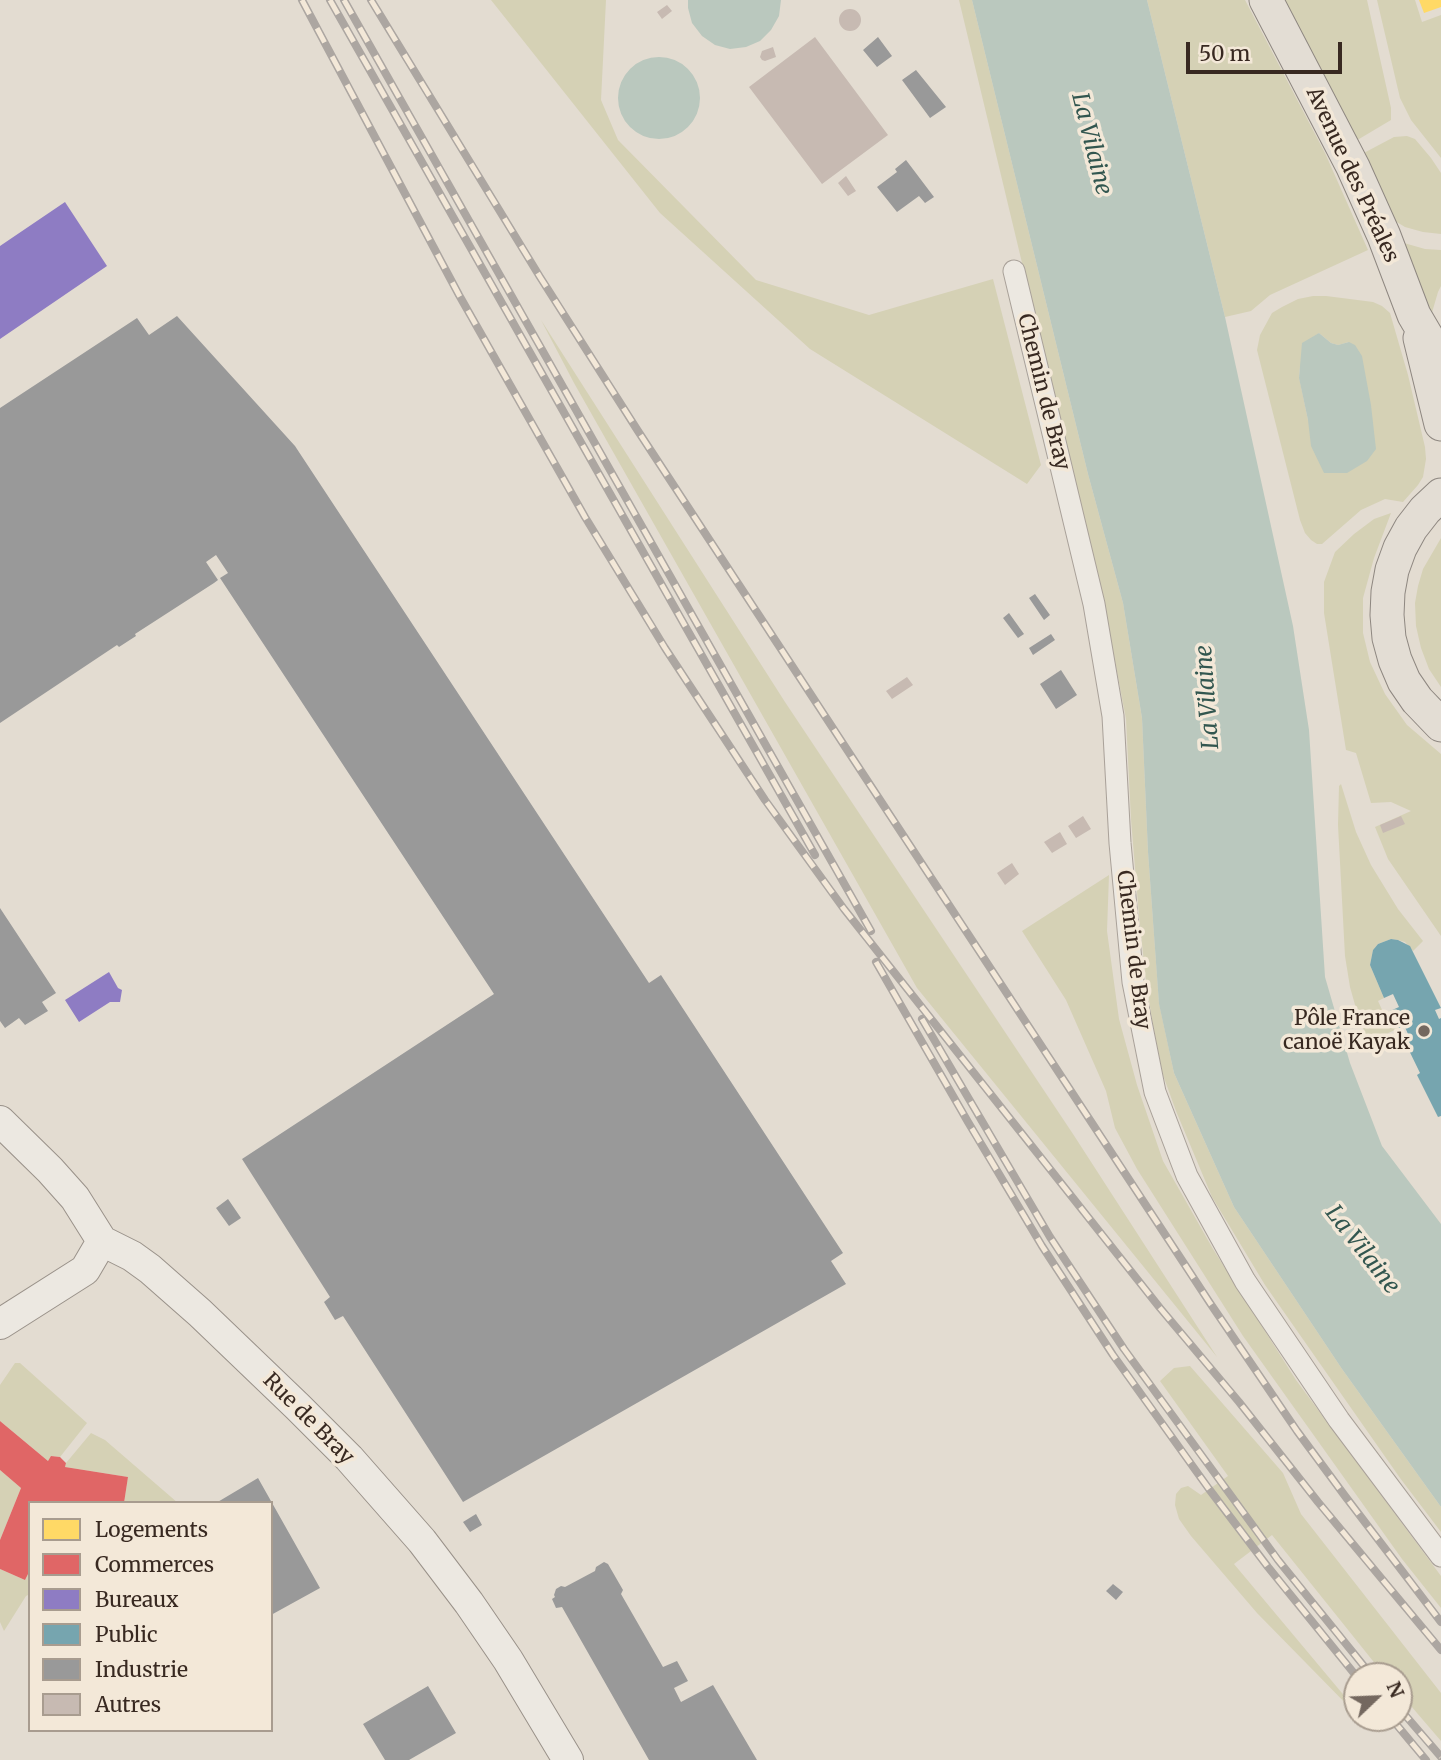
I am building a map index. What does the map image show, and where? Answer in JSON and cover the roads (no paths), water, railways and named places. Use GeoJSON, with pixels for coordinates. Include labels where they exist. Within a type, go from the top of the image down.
{"type":"FeatureCollection","features":[{"type":"Feature","properties":{"kind":"main road","name":"Avenue des Préales"},"geometry":{"type":"LineString","coordinates":[[1266,0],[1353,167],[1384,236],[1415,315],[1441,424]]}},
{"type":"Feature","properties":{"kind":"main road","name":"Avenue des Préales"},"geometry":{"type":"LineString","coordinates":[[1415,315],[1441,361]]}},
{"type":"Feature","properties":{"kind":"main road"},"geometry":{"type":"LineString","coordinates":[[1441,495],[1411,528],[1400,548],[1390,581],[1387,615],[1389,638],[1404,681],[1416,700],[1441,725]]}},
{"type":"Feature","properties":{"kind":"street","name":"Chemin de Bray"},"geometry":{"type":"LineString","coordinates":[[1014,271],[1094,604],[1113,716],[1120,843],[1133,982],[1155,1092],[1187,1176],[1245,1281],[1339,1420],[1441,1556]]}},
{"type":"Feature","properties":{"kind":"street","name":"Rue de Bray"},"geometry":{"type":"LineString","coordinates":[[0,1121],[75,1198],[102,1241],[141,1263],[200,1313],[349,1458],[422,1541],[469,1603],[508,1660],[568,1760]]}},
{"type":"Feature","properties":{"kind":"street"},"geometry":{"type":"LineString","coordinates":[[0,1308],[73,1256],[102,1241]]}},
{"type":"Feature","properties":{"kind":"street"},"geometry":{"type":"LineString","coordinates":[[0,1324],[85,1270],[102,1241]]}},
{"type":"Feature","properties":{"kind":"water"},"geometry":{"type":"Polygon","coordinates":[[[688,0],[781,0],[779,16],[771,30],[760,41],[746,47],[730,49],[715,45],[702,36],[692,23],[688,0]]]}},
{"type":"Feature","properties":{"kind":"water","name":"La Vilaine"},"geometry":{"type":"Polygon","coordinates":[[[972,0],[1147,0],[1225,317],[1293,626],[1309,730],[1325,977],[1350,1063],[1382,1146],[1441,1224],[1441,1507],[1342,1369],[1234,1207],[1174,1073],[1159,1004],[1142,718],[1123,603],[1088,474],[972,0]]]}},
{"type":"Feature","properties":{"kind":"water"},"geometry":{"type":"Polygon","coordinates":[[[659,57],[675,60],[688,69],[697,82],[700,98],[697,114],[688,127],[675,136],[659,139],[643,136],[630,127],[621,114],[618,98],[621,82],[630,69],[643,60],[659,57]]]}},
{"type":"Feature","properties":{"kind":"water"},"geometry":{"type":"Polygon","coordinates":[[[1319,333],[1331,343],[1338,345],[1349,342],[1355,345],[1362,356],[1376,449],[1367,461],[1347,473],[1324,473],[1311,446],[1299,378],[1302,343],[1319,333]]]}},
{"type":"Feature","properties":{"kind":"railway"},"geometry":{"type":"LineString","coordinates":[[302,0],[459,295],[585,517],[665,648],[765,800],[844,909],[1160,1308],[1441,1650]]}},
{"type":"Feature","properties":{"kind":"railway"},"geometry":{"type":"LineString","coordinates":[[330,0],[815,855]]}},
{"type":"Feature","properties":{"kind":"railway"},"geometry":{"type":"LineString","coordinates":[[344,0],[871,931]]}},
{"type":"Feature","properties":{"kind":"railway"},"geometry":{"type":"LineString","coordinates":[[371,0],[540,277],[638,431],[1210,1303],[1297,1431],[1441,1622]]}},
{"type":"Feature","properties":{"kind":"railway"},"geometry":{"type":"LineString","coordinates":[[876,962],[1042,1246],[1113,1355],[1209,1489],[1345,1662]]}},
{"type":"Feature","properties":{"kind":"railway"},"geometry":{"type":"LineString","coordinates":[[922,1019],[1050,1237],[1124,1349],[1278,1560],[1361,1662]]}},
{"type":"Feature","properties":{"kind":"railway"},"geometry":{"type":"LineString","coordinates":[[1413,1724],[1441,1757]]}},
{"type":"Feature","properties":{"kind":"railway"},"geometry":{"type":"LineString","coordinates":[[1403,1732],[1426,1760]]}},
{"type":"Feature","properties":{"kind":"place","name":"Pôle France canoë Kayak"},"geometry":{"type":"Point","coordinates":[1424,1031]}}]}
